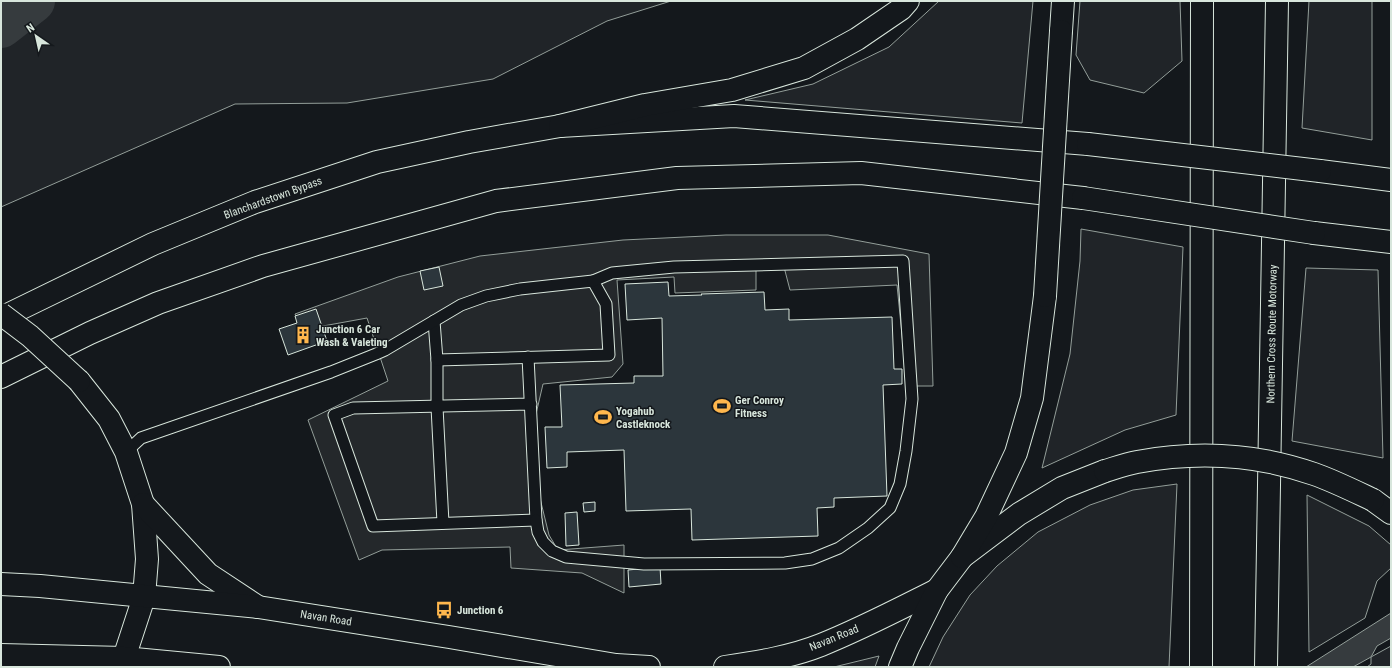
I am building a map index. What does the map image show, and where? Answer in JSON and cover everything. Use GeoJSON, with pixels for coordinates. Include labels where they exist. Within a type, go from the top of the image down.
{"type":"FeatureCollection","features":[{"type":"Feature","properties":{"kind":"main road"},"geometry":{"type":"LineString","coordinates":[[560,126],[645,105],[732,90],[804,68],[857,39],[901,8],[908,1]]}},
{"type":"Feature","properties":{"kind":"main road"},"geometry":{"type":"LineString","coordinates":[[900,667],[937,590],[962,557],[986,517],[1016,453],[1032,398],[1044,296],[1063,1]]}},
{"type":"Feature","properties":{"kind":"main road"},"geometry":{"type":"LineString","coordinates":[[1201,667],[1202,1]]}},
{"type":"Feature","properties":{"kind":"main road","name":"Northern Cross Route Motorway"},"geometry":{"type":"LineString","coordinates":[[1266,667],[1278,1]]}},
{"type":"Feature","properties":{"kind":"main road"},"geometry":{"type":"LineString","coordinates":[[560,126],[734,116],[1088,144],[1391,180]]}},
{"type":"Feature","properties":{"kind":"main road","name":"Blanchardstown Bypass"},"geometry":{"type":"LineString","coordinates":[[1,318],[153,244],[255,202],[377,162],[469,142],[560,126]]}},
{"type":"Feature","properties":{"kind":"main road"},"geometry":{"type":"LineString","coordinates":[[1,377],[90,333],[165,300],[263,266],[496,201],[678,178],[861,173],[1083,198],[1321,234],[1391,242]]}},
{"type":"Feature","properties":{"kind":"main road"},"geometry":{"type":"LineString","coordinates":[[1321,234],[1391,256]]}},
{"type":"Feature","properties":{"kind":"main road"},"geometry":{"type":"LineString","coordinates":[[1,314],[30,336],[79,381],[110,419],[126,452],[143,504],[147,558],[144,597],[124,658]]}},
{"type":"Feature","properties":{"kind":"main road"},"geometry":{"type":"LineString","coordinates":[[962,557],[1025,511],[1062,488],[1104,471],[1136,462],[1182,456],[1236,456],[1272,463],[1314,474],[1373,500],[1391,513]]}},
{"type":"Feature","properties":{"kind":"main road"},"geometry":{"type":"LineString","coordinates":[[143,504],[208,574],[258,607]]}},
{"type":"Feature","properties":{"kind":"main road","name":"Navan Road"},"geometry":{"type":"LineString","coordinates":[[1,584],[40,586],[258,607],[616,665],[649,667]]}},
{"type":"Feature","properties":{"kind":"main road","name":"Navan Road"},"geometry":{"type":"LineString","coordinates":[[726,667],[766,661],[820,646],[937,590]]}},
{"type":"Feature","properties":{"kind":"main road"},"geometry":{"type":"LineString","coordinates":[[1,655],[124,658],[219,667]]}},
{"type":"Feature","properties":{"kind":"lane"},"geometry":{"type":"LineString","coordinates":[[126,452],[141,438],[331,372],[385,350],[461,305],[486,296],[520,289],[593,282],[612,273],[674,267],[903,261],[912,400],[906,451],[900,484],[890,508],[868,528],[839,548],[812,559],[785,563],[644,564],[566,557],[552,551],[543,542],[538,532],[536,520],[528,357]]}},
{"type":"Feature","properties":{"kind":"lane"},"geometry":{"type":"LineString","coordinates":[[437,360],[609,355],[606,304],[593,282]]}},
{"type":"Feature","properties":{"kind":"lane"},"geometry":{"type":"LineString","coordinates":[[434,321],[437,360],[437,407],[443,523]]}},
{"type":"Feature","properties":{"kind":"lane"},"geometry":{"type":"LineString","coordinates":[[531,404],[353,408],[334,415],[373,526],[536,520]]}},
{"type":"Feature","properties":{"kind":"shaded area"},"geometry":{"type":"Polygon","coordinates":[[[1,1],[671,1],[607,21],[493,79],[347,103],[235,104],[1,207],[1,1]]]}},
{"type":"Feature","properties":{"kind":"shaded area"},"geometry":{"type":"Polygon","coordinates":[[[939,1],[1033,1],[1022,123],[745,100],[813,84],[889,47],[939,1]]]}},
{"type":"Feature","properties":{"kind":"shaded area"},"geometry":{"type":"Polygon","coordinates":[[[1080,1],[1180,1],[1182,61],[1144,93],[1090,80],[1076,55],[1080,1]]]}},
{"type":"Feature","properties":{"kind":"shaded area"},"geometry":{"type":"Polygon","coordinates":[[[1309,1],[1372,1],[1372,140],[1302,128],[1309,1]]]}},
{"type":"Feature","properties":{"kind":"shaded area"},"geometry":{"type":"Polygon","coordinates":[[[1081,229],[1183,247],[1176,415],[1125,430],[1042,468],[1070,354],[1080,261],[1081,229]]]}},
{"type":"Feature","properties":{"kind":"shaded area"},"geometry":{"type":"Polygon","coordinates":[[[726,235],[828,235],[929,254],[933,386],[907,386],[897,285],[790,290],[784,267],[756,268],[756,290],[675,293],[674,277],[617,280],[623,364],[612,377],[543,384],[533,427],[536,482],[549,535],[558,550],[624,545],[624,593],[582,573],[511,568],[510,547],[382,550],[359,560],[308,420],[388,381],[367,318],[301,330],[295,314],[398,277],[480,256],[623,240],[726,235]]]}},
{"type":"Feature","properties":{"kind":"shaded area"},"geometry":{"type":"Polygon","coordinates":[[[1306,268],[1378,270],[1383,458],[1292,441],[1306,268]]]}},
{"type":"Feature","properties":{"kind":"shaded area"},"geometry":{"type":"Polygon","coordinates":[[[1177,484],[1169,667],[929,667],[943,637],[970,595],[997,566],[1038,532],[1090,505],[1133,490],[1177,484]]]}},
{"type":"Feature","properties":{"kind":"shaded area"},"geometry":{"type":"Polygon","coordinates":[[[1307,495],[1369,526],[1391,545],[1391,568],[1377,581],[1365,618],[1309,652],[1307,495]]]}},
{"type":"Feature","properties":{"kind":"shaded area"},"geometry":{"type":"Polygon","coordinates":[[[1391,613],[1391,638],[1377,646],[1371,657],[1353,667],[1306,667],[1391,613]]]}},
{"type":"Feature","properties":{"kind":"shaded area"},"geometry":{"type":"Polygon","coordinates":[[[1391,646],[1391,667],[1367,667],[1371,664],[1371,657],[1391,646]]]}},
{"type":"Feature","properties":{"kind":"shaded area"},"geometry":{"type":"Polygon","coordinates":[[[879,656],[875,667],[834,667],[879,656]]]}},
{"type":"Feature","properties":{"kind":"building"},"geometry":{"type":"Polygon","coordinates":[[[439,267],[443,286],[424,290],[420,271],[439,267]]]}},
{"type":"Feature","properties":{"kind":"building","name":"Ger Conroy Fitness"},"geometry":{"type":"Polygon","coordinates":[[[668,282],[669,296],[764,292],[765,310],[789,309],[789,320],[892,317],[894,369],[902,369],[902,384],[883,385],[887,496],[834,498],[834,507],[817,508],[818,536],[692,540],[691,509],[626,511],[624,450],[567,452],[567,467],[547,468],[545,427],[562,427],[560,385],[634,383],[634,376],[663,376],[662,318],[627,320],[625,284],[668,282]]]}},
{"type":"Feature","properties":{"kind":"building","name":"Junction 6 Car Wash & Valeting"},"geometry":{"type":"Polygon","coordinates":[[[316,309],[327,341],[288,355],[279,329],[297,323],[295,316],[316,309]]]}},
{"type":"Feature","properties":{"kind":"building"},"geometry":{"type":"Polygon","coordinates":[[[595,502],[595,511],[584,512],[583,503],[595,502]]]}},
{"type":"Feature","properties":{"kind":"building"},"geometry":{"type":"Polygon","coordinates":[[[577,512],[579,545],[566,546],[565,513],[577,512]]]}},
{"type":"Feature","properties":{"kind":"building"},"geometry":{"type":"Polygon","coordinates":[[[660,567],[661,584],[629,587],[628,570],[660,567]]]}},
{"type":"Feature","properties":{"kind":"waterway"},"geometry":{"type":"LineString","coordinates":[[1,26],[33,1]]}},
{"type":"Feature","properties":{"kind":"place","name":"Junction 6 Car Wash & Valeting"},"geometry":{"type":"Point","coordinates":[303,335]}},
{"type":"Feature","properties":{"kind":"place","name":"Ger Conroy Fitness"},"geometry":{"type":"Point","coordinates":[722,406]}},
{"type":"Feature","properties":{"kind":"place","name":"Yogahub Castleknock"},"geometry":{"type":"Point","coordinates":[603,417]}},
{"type":"Feature","properties":{"kind":"place","name":"Junction 6"},"geometry":{"type":"Point","coordinates":[444,610]}}]}
